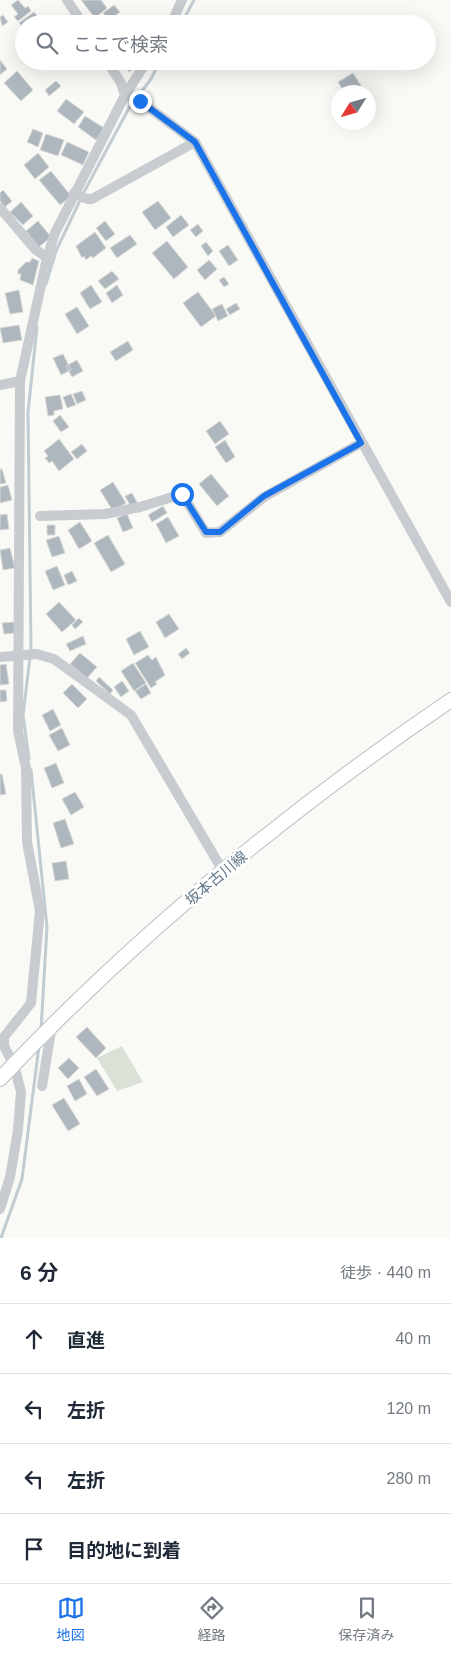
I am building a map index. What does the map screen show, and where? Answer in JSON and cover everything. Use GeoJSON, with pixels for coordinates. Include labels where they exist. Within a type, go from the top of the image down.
{"type":"FeatureCollection","features":[{"type":"Feature","properties":{"kind":"main road","name":"坂本古川線"},"geometry":{"type":"LineString","coordinates":[[0,1079],[52,1026],[131,952],[223,871],[319,794],[451,700]]}},
{"type":"Feature","properties":{"kind":"street"},"geometry":{"type":"LineString","coordinates":[[67,0],[76,15]]}},
{"type":"Feature","properties":{"kind":"street"},"geometry":{"type":"LineString","coordinates":[[175,15],[182,0]]}},
{"type":"Feature","properties":{"kind":"street"},"geometry":{"type":"LineString","coordinates":[[113,70],[132,98],[195,142],[451,602]]}},
{"type":"Feature","properties":{"kind":"street"},"geometry":{"type":"LineString","coordinates":[[0,1209],[10,1177],[18,1130],[21,1092],[14,1065],[4,1046],[4,1037],[31,1003],[40,911],[27,842],[26,768],[18,732],[20,656],[20,381],[46,258],[55,234],[80,196],[132,98],[143,70]]}},
{"type":"Feature","properties":{"kind":"street"},"geometry":{"type":"LineString","coordinates":[[80,196],[98,196],[195,142]]}},
{"type":"Feature","properties":{"kind":"street"},"geometry":{"type":"LineString","coordinates":[[0,208],[35,249],[46,258]]}},
{"type":"Feature","properties":{"kind":"street"},"geometry":{"type":"LineString","coordinates":[[0,385],[20,381]]}},
{"type":"Feature","properties":{"kind":"street"},"geometry":{"type":"LineString","coordinates":[[40,516],[105,514],[140,508],[182,494],[206,532],[214,534],[220,532],[264,496],[361,443]]}},
{"type":"Feature","properties":{"kind":"street"},"geometry":{"type":"LineString","coordinates":[[0,657],[37,654],[54,659],[131,715],[223,871]]}},
{"type":"Feature","properties":{"kind":"street"},"geometry":{"type":"LineString","coordinates":[[42,1086],[52,1026]]}},
{"type":"Feature","properties":{"kind":"shaded area"},"geometry":{"type":"Polygon","coordinates":[[[122,1046],[143,1082],[117,1091],[97,1058],[122,1046]]]}},
{"type":"Feature","properties":{"kind":"building"},"geometry":{"type":"Polygon","coordinates":[[[18,0],[25,8],[28,6],[31,11],[26,15],[17,15],[18,14],[11,5],[18,0]]]}},
{"type":"Feature","properties":{"kind":"building"},"geometry":{"type":"Polygon","coordinates":[[[81,0],[101,0],[107,8],[99,15],[93,15],[81,0]]]}},
{"type":"Feature","properties":{"kind":"building"},"geometry":{"type":"Polygon","coordinates":[[[114,5],[120,12],[116,15],[105,15],[103,13],[114,5]]]}},
{"type":"Feature","properties":{"kind":"building"},"geometry":{"type":"Polygon","coordinates":[[[3,15],[8,22],[2,26],[0,17],[3,15]]]}},
{"type":"Feature","properties":{"kind":"building"},"geometry":{"type":"Polygon","coordinates":[[[0,60],[7,69],[0,75],[0,60]]]}},
{"type":"Feature","properties":{"kind":"building"},"geometry":{"type":"Polygon","coordinates":[[[17,71],[33,90],[21,101],[4,83],[17,71]]]}},
{"type":"Feature","properties":{"kind":"building"},"geometry":{"type":"Polygon","coordinates":[[[353,73],[361,85],[340,85],[338,82],[353,73]]]}},
{"type":"Feature","properties":{"kind":"building"},"geometry":{"type":"Polygon","coordinates":[[[56,81],[61,86],[49,96],[45,90],[56,81]]]}},
{"type":"Feature","properties":{"kind":"building"},"geometry":{"type":"Polygon","coordinates":[[[66,99],[84,112],[74,124],[57,111],[66,99]]]}},
{"type":"Feature","properties":{"kind":"building"},"geometry":{"type":"Polygon","coordinates":[[[85,116],[104,128],[96,140],[78,127],[85,116]]]}},
{"type":"Feature","properties":{"kind":"building"},"geometry":{"type":"Polygon","coordinates":[[[33,129],[43,133],[38,147],[27,142],[33,129]]]}},
{"type":"Feature","properties":{"kind":"building"},"geometry":{"type":"Polygon","coordinates":[[[46,134],[64,140],[58,156],[40,150],[46,134]]]}},
{"type":"Feature","properties":{"kind":"building"},"geometry":{"type":"Polygon","coordinates":[[[67,142],[89,152],[83,165],[61,155],[67,142]]]}},
{"type":"Feature","properties":{"kind":"building"},"geometry":{"type":"Polygon","coordinates":[[[38,153],[49,167],[35,179],[24,165],[38,153]]]}},
{"type":"Feature","properties":{"kind":"building"},"geometry":{"type":"Polygon","coordinates":[[[51,171],[71,196],[60,205],[39,180],[51,171]]]}},
{"type":"Feature","properties":{"kind":"building"},"geometry":{"type":"Polygon","coordinates":[[[3,190],[12,201],[5,207],[0,201],[0,193],[3,190]]]}},
{"type":"Feature","properties":{"kind":"building"},"geometry":{"type":"Polygon","coordinates":[[[158,201],[171,218],[155,230],[142,212],[158,201]]]}},
{"type":"Feature","properties":{"kind":"building"},"geometry":{"type":"Polygon","coordinates":[[[21,202],[33,216],[23,225],[10,212],[21,202]]]}},
{"type":"Feature","properties":{"kind":"building"},"geometry":{"type":"Polygon","coordinates":[[[181,215],[189,225],[173,237],[166,227],[181,215]]]}},
{"type":"Feature","properties":{"kind":"building"},"geometry":{"type":"Polygon","coordinates":[[[38,221],[51,237],[39,247],[26,231],[38,221]]]}},
{"type":"Feature","properties":{"kind":"building"},"geometry":{"type":"Polygon","coordinates":[[[105,221],[115,234],[106,241],[96,228],[105,221]]]}},
{"type":"Feature","properties":{"kind":"building"},"geometry":{"type":"Polygon","coordinates":[[[198,224],[203,231],[196,237],[190,230],[198,224]]]}},
{"type":"Feature","properties":{"kind":"building"},"geometry":{"type":"Polygon","coordinates":[[[95,232],[106,248],[93,258],[91,256],[86,260],[84,256],[82,258],[76,246],[95,232]]]}},
{"type":"Feature","properties":{"kind":"building"},"geometry":{"type":"Polygon","coordinates":[[[130,235],[137,244],[117,258],[110,248],[130,235]]]}},
{"type":"Feature","properties":{"kind":"building"},"geometry":{"type":"Polygon","coordinates":[[[167,241],[188,267],[174,279],[152,253],[167,241]]]}},
{"type":"Feature","properties":{"kind":"building"},"geometry":{"type":"Polygon","coordinates":[[[206,242],[213,251],[208,256],[201,246],[206,242]]]}},
{"type":"Feature","properties":{"kind":"building"},"geometry":{"type":"Polygon","coordinates":[[[228,245],[238,260],[229,266],[219,251],[228,245]]]}},
{"type":"Feature","properties":{"kind":"building"},"geometry":{"type":"Polygon","coordinates":[[[32,258],[39,261],[33,285],[20,280],[21,274],[18,274],[18,270],[26,262],[30,262],[32,258]]]}},
{"type":"Feature","properties":{"kind":"building"},"geometry":{"type":"Polygon","coordinates":[[[209,260],[217,269],[205,280],[197,270],[209,260]]]}},
{"type":"Feature","properties":{"kind":"building"},"geometry":{"type":"Polygon","coordinates":[[[112,271],[119,279],[105,289],[98,281],[112,271]]]}},
{"type":"Feature","properties":{"kind":"building"},"geometry":{"type":"Polygon","coordinates":[[[224,277],[229,284],[224,287],[219,280],[224,277]]]}},
{"type":"Feature","properties":{"kind":"building"},"geometry":{"type":"Polygon","coordinates":[[[91,285],[102,302],[90,309],[80,293],[91,285]]]}},
{"type":"Feature","properties":{"kind":"building"},"geometry":{"type":"Polygon","coordinates":[[[117,285],[123,295],[112,303],[106,293],[117,285]]]}},
{"type":"Feature","properties":{"kind":"building"},"geometry":{"type":"Polygon","coordinates":[[[19,290],[23,312],[10,314],[5,293],[19,290]]]}},
{"type":"Feature","properties":{"kind":"building"},"geometry":{"type":"Polygon","coordinates":[[[198,292],[216,316],[201,327],[183,303],[198,292]]]}},
{"type":"Feature","properties":{"kind":"building"},"geometry":{"type":"Polygon","coordinates":[[[236,303],[240,309],[230,315],[226,309],[236,303]]]}},
{"type":"Feature","properties":{"kind":"building"},"geometry":{"type":"Polygon","coordinates":[[[222,304],[228,316],[218,321],[212,309],[222,304]]]}},
{"type":"Feature","properties":{"kind":"building"},"geometry":{"type":"Polygon","coordinates":[[[77,307],[89,326],[77,334],[65,314],[77,307]]]}},
{"type":"Feature","properties":{"kind":"building"},"geometry":{"type":"Polygon","coordinates":[[[19,325],[22,340],[3,343],[0,328],[19,325]]]}},
{"type":"Feature","properties":{"kind":"building"},"geometry":{"type":"Polygon","coordinates":[[[128,341],[133,350],[116,361],[110,352],[128,341]]]}},
{"type":"Feature","properties":{"kind":"building"},"geometry":{"type":"Polygon","coordinates":[[[63,354],[71,370],[61,375],[53,358],[63,354]]]}},
{"type":"Feature","properties":{"kind":"building"},"geometry":{"type":"Polygon","coordinates":[[[77,360],[83,371],[72,377],[66,366],[77,360]]]}},
{"type":"Feature","properties":{"kind":"building"},"geometry":{"type":"Polygon","coordinates":[[[82,391],[86,400],[77,404],[73,394],[82,391]]]}},
{"type":"Feature","properties":{"kind":"building"},"geometry":{"type":"Polygon","coordinates":[[[71,394],[76,405],[67,408],[63,397],[71,394]]]}},
{"type":"Feature","properties":{"kind":"building"},"geometry":{"type":"Polygon","coordinates":[[[60,395],[63,409],[54,411],[54,415],[48,416],[45,397],[60,395]]]}},
{"type":"Feature","properties":{"kind":"building"},"geometry":{"type":"Polygon","coordinates":[[[60,415],[69,427],[61,432],[53,421],[60,415]]]}},
{"type":"Feature","properties":{"kind":"building"},"geometry":{"type":"Polygon","coordinates":[[[220,421],[229,434],[215,444],[206,431],[220,421]]]}},
{"type":"Feature","properties":{"kind":"building"},"geometry":{"type":"Polygon","coordinates":[[[59,439],[74,459],[59,471],[52,461],[49,463],[45,458],[48,456],[44,451],[59,439]]]}},
{"type":"Feature","properties":{"kind":"building"},"geometry":{"type":"Polygon","coordinates":[[[225,440],[235,457],[226,463],[215,447],[225,440]]]}},
{"type":"Feature","properties":{"kind":"building"},"geometry":{"type":"Polygon","coordinates":[[[82,444],[87,451],[77,459],[71,452],[82,444]]]}},
{"type":"Feature","properties":{"kind":"building"},"geometry":{"type":"Polygon","coordinates":[[[0,469],[2,469],[6,483],[0,484],[0,469]]]}},
{"type":"Feature","properties":{"kind":"building"},"geometry":{"type":"Polygon","coordinates":[[[211,474],[229,496],[217,506],[199,484],[211,474]]]}},
{"type":"Feature","properties":{"kind":"building"},"geometry":{"type":"Polygon","coordinates":[[[113,482],[126,503],[113,511],[100,490],[113,482]]]}},
{"type":"Feature","properties":{"kind":"building"},"geometry":{"type":"Polygon","coordinates":[[[8,485],[12,500],[0,503],[0,487],[8,485]]]}},
{"type":"Feature","properties":{"kind":"building"},"geometry":{"type":"Polygon","coordinates":[[[132,493],[138,504],[131,507],[125,496],[132,493]]]}},
{"type":"Feature","properties":{"kind":"building"},"geometry":{"type":"Polygon","coordinates":[[[163,506],[167,513],[152,522],[148,515],[163,506]]]}},
{"type":"Feature","properties":{"kind":"building"},"geometry":{"type":"Polygon","coordinates":[[[7,514],[9,529],[0,530],[0,515],[7,514]]]}},
{"type":"Feature","properties":{"kind":"building"},"geometry":{"type":"Polygon","coordinates":[[[127,514],[133,528],[123,532],[117,518],[127,514]]]}},
{"type":"Feature","properties":{"kind":"building"},"geometry":{"type":"Polygon","coordinates":[[[168,517],[179,536],[166,543],[156,524],[168,517]]]}},
{"type":"Feature","properties":{"kind":"building"},"geometry":{"type":"Polygon","coordinates":[[[80,522],[92,541],[79,549],[68,530],[80,522]]]}},
{"type":"Feature","properties":{"kind":"building"},"geometry":{"type":"Polygon","coordinates":[[[47,525],[55,525],[55,535],[47,535],[47,525]]]}},
{"type":"Feature","properties":{"kind":"building"},"geometry":{"type":"Polygon","coordinates":[[[108,535],[125,564],[111,572],[94,543],[108,535]]]}},
{"type":"Feature","properties":{"kind":"building"},"geometry":{"type":"Polygon","coordinates":[[[59,536],[65,553],[52,557],[46,540],[59,536]]]}},
{"type":"Feature","properties":{"kind":"building"},"geometry":{"type":"Polygon","coordinates":[[[10,548],[15,568],[3,570],[0,550],[10,548]]]}},
{"type":"Feature","properties":{"kind":"building"},"geometry":{"type":"Polygon","coordinates":[[[57,566],[65,585],[53,590],[45,571],[57,566]]]}},
{"type":"Feature","properties":{"kind":"building"},"geometry":{"type":"Polygon","coordinates":[[[72,571],[77,581],[68,585],[64,575],[72,571]]]}},
{"type":"Feature","properties":{"kind":"building"},"geometry":{"type":"Polygon","coordinates":[[[59,602],[76,620],[62,632],[46,614],[59,602]]]}},
{"type":"Feature","properties":{"kind":"building"},"geometry":{"type":"Polygon","coordinates":[[[169,614],[179,629],[165,638],[156,622],[169,614]]]}},
{"type":"Feature","properties":{"kind":"building"},"geometry":{"type":"Polygon","coordinates":[[[79,618],[83,622],[75,629],[72,625],[79,618]]]}},
{"type":"Feature","properties":{"kind":"building"},"geometry":{"type":"Polygon","coordinates":[[[15,622],[16,633],[4,634],[2,623],[15,622]]]}},
{"type":"Feature","properties":{"kind":"building"},"geometry":{"type":"Polygon","coordinates":[[[140,631],[149,647],[134,655],[126,639],[140,631]]]}},
{"type":"Feature","properties":{"kind":"building"},"geometry":{"type":"Polygon","coordinates":[[[83,636],[86,644],[70,651],[66,644],[83,636]]]}},
{"type":"Feature","properties":{"kind":"building"},"geometry":{"type":"Polygon","coordinates":[[[186,648],[190,653],[182,659],[178,654],[186,648]]]}},
{"type":"Feature","properties":{"kind":"building"},"geometry":{"type":"Polygon","coordinates":[[[80,653],[97,667],[87,678],[70,664],[80,653]]]}},
{"type":"Feature","properties":{"kind":"building"},"geometry":{"type":"Polygon","coordinates":[[[148,655],[152,660],[156,657],[165,675],[155,682],[157,684],[151,688],[135,663],[148,655]]]}},
{"type":"Feature","properties":{"kind":"building"},"geometry":{"type":"Polygon","coordinates":[[[133,663],[146,683],[134,691],[121,671],[133,663]]]}},
{"type":"Feature","properties":{"kind":"building"},"geometry":{"type":"Polygon","coordinates":[[[6,664],[9,684],[0,685],[0,665],[6,664]]]}},
{"type":"Feature","properties":{"kind":"building"},"geometry":{"type":"Polygon","coordinates":[[[99,677],[113,690],[110,694],[96,681],[99,677]]]}},
{"type":"Feature","properties":{"kind":"building"},"geometry":{"type":"Polygon","coordinates":[[[122,681],[129,691],[121,697],[114,687],[122,681]]]}},
{"type":"Feature","properties":{"kind":"building"},"geometry":{"type":"Polygon","coordinates":[[[72,684],[87,699],[78,708],[63,693],[72,684]]]}},
{"type":"Feature","properties":{"kind":"building"},"geometry":{"type":"Polygon","coordinates":[[[146,684],[151,693],[141,699],[135,691],[146,684]]]}},
{"type":"Feature","properties":{"kind":"building"},"geometry":{"type":"Polygon","coordinates":[[[0,690],[6,690],[7,701],[0,702],[0,690]]]}},
{"type":"Feature","properties":{"kind":"building"},"geometry":{"type":"Polygon","coordinates":[[[53,709],[61,725],[50,731],[42,715],[53,709]]]}},
{"type":"Feature","properties":{"kind":"building"},"geometry":{"type":"Polygon","coordinates":[[[62,728],[70,745],[58,751],[49,735],[62,728]]]}},
{"type":"Feature","properties":{"kind":"building"},"geometry":{"type":"Polygon","coordinates":[[[56,763],[64,783],[52,788],[44,768],[56,763]]]}},
{"type":"Feature","properties":{"kind":"building"},"geometry":{"type":"Polygon","coordinates":[[[0,774],[2,774],[6,794],[0,795],[0,774]]]}},
{"type":"Feature","properties":{"kind":"building"},"geometry":{"type":"Polygon","coordinates":[[[75,792],[84,807],[71,815],[62,799],[75,792]]]}},
{"type":"Feature","properties":{"kind":"building"},"geometry":{"type":"Polygon","coordinates":[[[65,819],[74,844],[61,848],[53,823],[65,819]]]}},
{"type":"Feature","properties":{"kind":"building"},"geometry":{"type":"Polygon","coordinates":[[[66,861],[69,879],[55,881],[52,863],[66,861]]]}},
{"type":"Feature","properties":{"kind":"building"},"geometry":{"type":"Polygon","coordinates":[[[87,1027],[106,1048],[96,1058],[76,1037],[87,1027]]]}},
{"type":"Feature","properties":{"kind":"building"},"geometry":{"type":"Polygon","coordinates":[[[69,1058],[79,1068],[68,1079],[58,1068],[69,1058]]]}},
{"type":"Feature","properties":{"kind":"building"},"geometry":{"type":"Polygon","coordinates":[[[96,1069],[109,1089],[97,1096],[84,1077],[96,1069]]]}},
{"type":"Feature","properties":{"kind":"building"},"geometry":{"type":"Polygon","coordinates":[[[79,1079],[87,1094],[75,1101],[67,1086],[79,1079]]]}},
{"type":"Feature","properties":{"kind":"building"},"geometry":{"type":"Polygon","coordinates":[[[64,1098],[80,1124],[68,1131],[52,1105],[64,1098]]]}},
{"type":"Feature","properties":{"kind":"waterway"},"geometry":{"type":"LineString","coordinates":[[186,15],[194,0]]}},
{"type":"Feature","properties":{"kind":"waterway"},"geometry":{"type":"LineString","coordinates":[[46,284],[56,251],[84,192],[129,108],[156,70]]}},
{"type":"Feature","properties":{"kind":"waterway"},"geometry":{"type":"LineString","coordinates":[[29,759],[23,715],[31,649],[28,412],[37,327]]}},
{"type":"Feature","properties":{"kind":"waterway"},"geometry":{"type":"LineString","coordinates":[[31,770],[47,927],[41,1030]]}},
{"type":"Feature","properties":{"kind":"waterway"},"geometry":{"type":"LineString","coordinates":[[1,1238],[22,1179],[39,1046]]}},
{"type":"Feature","properties":{"kind":"route"},"geometry":{"type":"LineString","coordinates":[[140,101],[195,142],[218,180],[361,443],[264,496],[220,532],[214,534],[206,532],[187,499],[182,494]]}}]}
